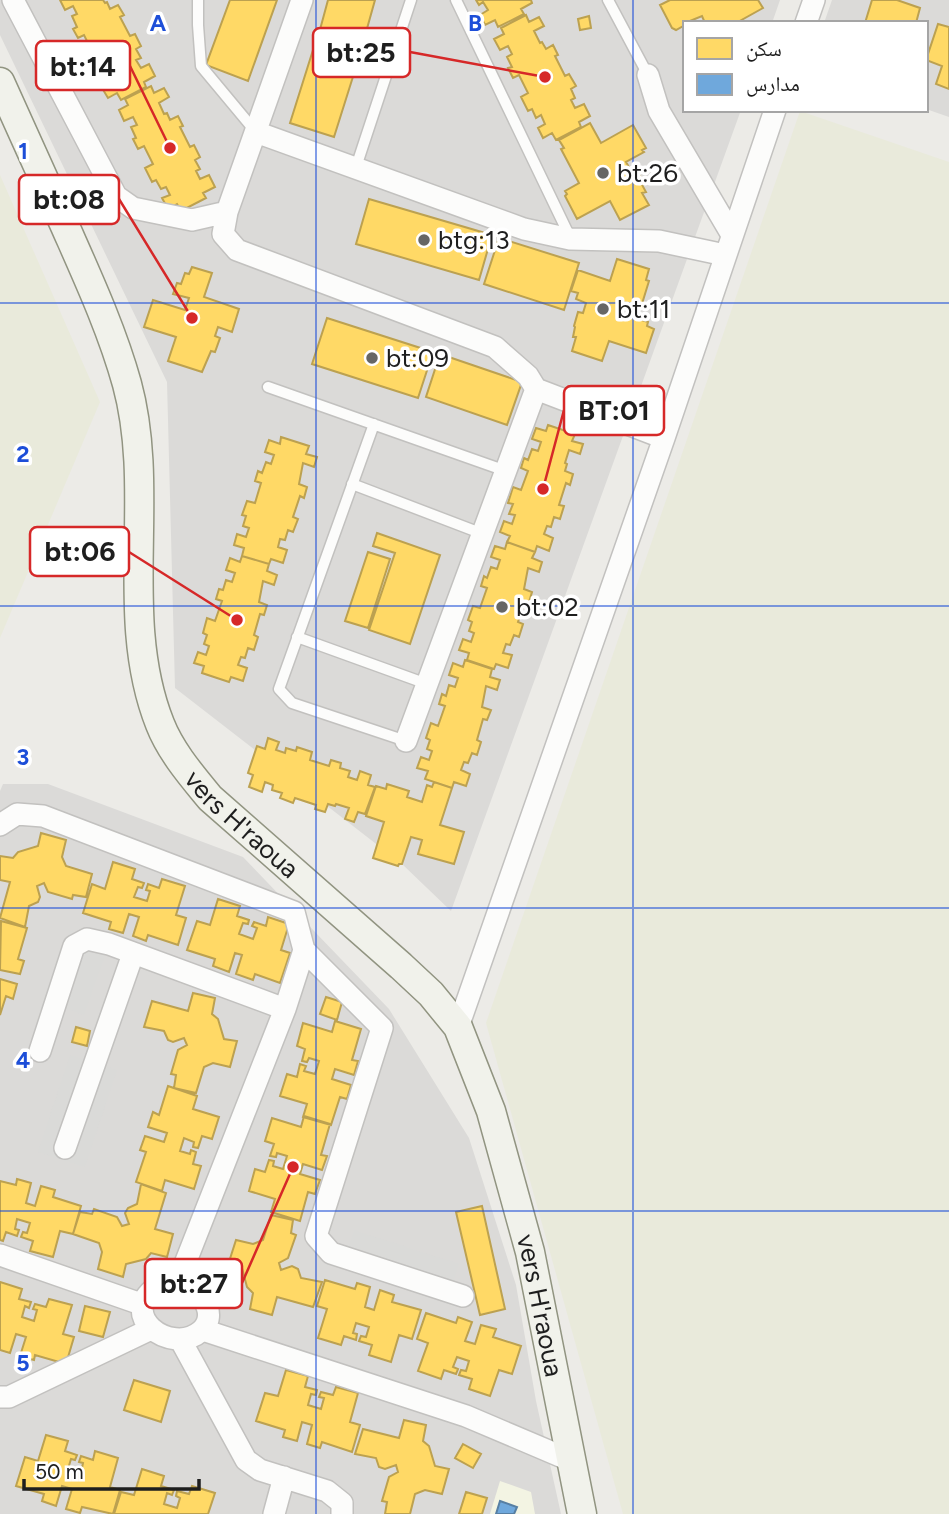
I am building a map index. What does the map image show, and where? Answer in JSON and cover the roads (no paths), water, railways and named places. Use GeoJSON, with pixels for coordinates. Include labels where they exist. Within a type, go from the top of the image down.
{"type":"FeatureCollection","features":[{"type":"Feature","properties":{"kind":"street"},"geometry":{"type":"LineString","coordinates":[[13,0],[116,196],[133,208],[192,220],[227,212]]}},
{"type":"Feature","properties":{"kind":"street"},"geometry":{"type":"LineString","coordinates":[[302,0],[227,212],[223,234],[237,250],[495,347],[528,376],[536,390],[664,438]]}},
{"type":"Feature","properties":{"kind":"street"},"geometry":{"type":"LineString","coordinates":[[648,75],[659,111],[729,245]]}},
{"type":"Feature","properties":{"kind":"street","name":"vers H'raoua"},"geometry":{"type":"LineString","coordinates":[[0,82],[89,281],[127,384],[138,440],[138,571],[141,627],[147,681],[161,726],[184,766],[210,799],[411,975],[458,1027],[491,1111],[530,1252],[582,1514]]}},
{"type":"Feature","properties":{"kind":"street"},"geometry":{"type":"LineString","coordinates":[[458,1027],[664,438],[774,112]]}},
{"type":"Feature","properties":{"kind":"street"},"geometry":{"type":"LineString","coordinates":[[256,132],[524,229],[570,239],[659,240],[729,245]]}},
{"type":"Feature","properties":{"kind":"street"},"geometry":{"type":"LineString","coordinates":[[406,741],[536,390]]}},
{"type":"Feature","properties":{"kind":"street"},"geometry":{"type":"LineString","coordinates":[[0,825],[17,814],[43,816],[294,912],[304,950],[382,1028],[316,1236],[331,1252],[463,1296]]}},
{"type":"Feature","properties":{"kind":"street"},"geometry":{"type":"LineString","coordinates":[[40,1051],[74,946],[87,939],[109,944],[285,1009]]}},
{"type":"Feature","properties":{"kind":"street"},"geometry":{"type":"LineString","coordinates":[[177,1283],[285,1009],[304,950]]}},
{"type":"Feature","properties":{"kind":"street"},"geometry":{"type":"LineString","coordinates":[[65,1148],[133,954]]}},
{"type":"Feature","properties":{"kind":"street"},"geometry":{"type":"LineString","coordinates":[[0,1255],[141,1304]]}},
{"type":"Feature","properties":{"kind":"street"},"geometry":{"type":"LineString","coordinates":[[177,1283],[198,1293],[209,1312],[203,1330],[193,1337],[165,1337],[151,1329],[143,1317],[141,1304],[148,1292],[161,1284],[177,1283]]}},
{"type":"Feature","properties":{"kind":"street"},"geometry":{"type":"LineString","coordinates":[[0,1397],[9,1397],[151,1329]]}},
{"type":"Feature","properties":{"kind":"street"},"geometry":{"type":"LineString","coordinates":[[203,1330],[466,1416],[572,1461]]}},
{"type":"Feature","properties":{"kind":"street"},"geometry":{"type":"LineString","coordinates":[[180,1339],[246,1460],[260,1470],[335,1496],[342,1503],[342,1514]]}},
{"type":"Feature","properties":{"kind":"street"},"geometry":{"type":"LineString","coordinates":[[274,1514],[284,1477]]}},
{"type":"Feature","properties":{"kind":"lane"},"geometry":{"type":"LineString","coordinates":[[198,0],[201,66],[256,132]]}},
{"type":"Feature","properties":{"kind":"lane"},"geometry":{"type":"LineString","coordinates":[[356,167],[411,0]]}},
{"type":"Feature","properties":{"kind":"lane"},"geometry":{"type":"LineString","coordinates":[[456,0],[570,239]]}},
{"type":"Feature","properties":{"kind":"lane"},"geometry":{"type":"LineString","coordinates":[[608,0],[648,75]]}},
{"type":"Feature","properties":{"kind":"lane"},"geometry":{"type":"LineString","coordinates":[[268,387],[506,471]]}},
{"type":"Feature","properties":{"kind":"lane"},"geometry":{"type":"LineString","coordinates":[[374,424],[279,689],[292,703],[406,741]]}},
{"type":"Feature","properties":{"kind":"lane"},"geometry":{"type":"LineString","coordinates":[[352,484],[483,534]]}},
{"type":"Feature","properties":{"kind":"lane"},"geometry":{"type":"LineString","coordinates":[[297,637],[427,684]]}},
{"type":"Feature","properties":{"kind":"place","name":"bt:25"},"geometry":{"type":"Point","coordinates":[545,77]}},
{"type":"Feature","properties":{"kind":"place","name":"bt:14"},"geometry":{"type":"Point","coordinates":[170,148]}},
{"type":"Feature","properties":{"kind":"place","name":"bt:26"},"geometry":{"type":"Point","coordinates":[603,173]}},
{"type":"Feature","properties":{"kind":"place","name":"btg:13"},"geometry":{"type":"Point","coordinates":[424,240]}},
{"type":"Feature","properties":{"kind":"place","name":"bt:11"},"geometry":{"type":"Point","coordinates":[603,309]}},
{"type":"Feature","properties":{"kind":"place","name":"bt:08"},"geometry":{"type":"Point","coordinates":[192,318]}},
{"type":"Feature","properties":{"kind":"place","name":"bt:09"},"geometry":{"type":"Point","coordinates":[372,358]}},
{"type":"Feature","properties":{"kind":"place","name":"BT:01"},"geometry":{"type":"Point","coordinates":[543,489]}},
{"type":"Feature","properties":{"kind":"place","name":"bt:02"},"geometry":{"type":"Point","coordinates":[502,607]}},
{"type":"Feature","properties":{"kind":"place","name":"bt:06"},"geometry":{"type":"Point","coordinates":[237,620]}},
{"type":"Feature","properties":{"kind":"place","name":"bt:27"},"geometry":{"type":"Point","coordinates":[293,1167]}}]}
